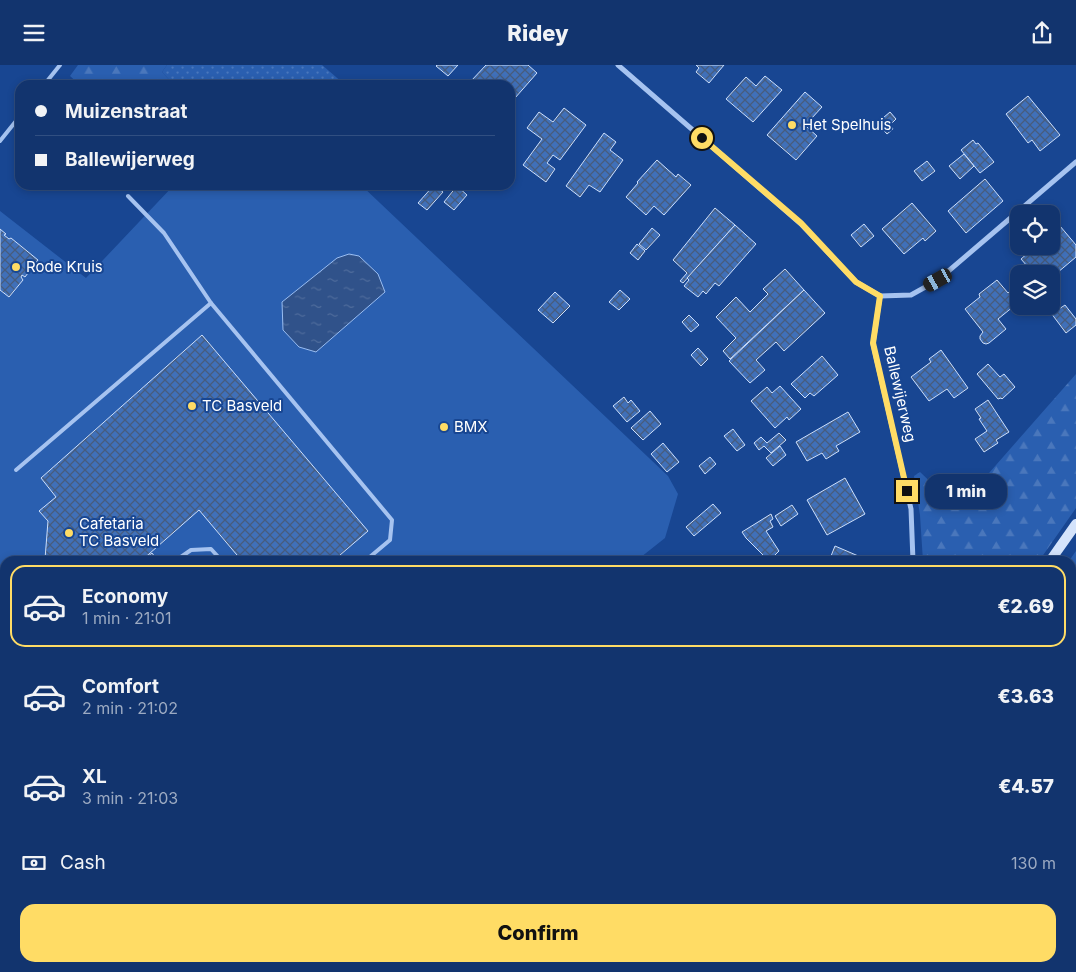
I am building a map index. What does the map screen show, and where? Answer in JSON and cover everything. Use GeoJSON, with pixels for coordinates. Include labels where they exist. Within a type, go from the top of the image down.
{"type":"FeatureCollection","features":[{"type":"Feature","properties":{"kind":"street"},"geometry":{"type":"LineString","coordinates":[[618,65],[801,223],[856,282],[880,296],[910,295],[938,280],[1076,162]]}},
{"type":"Feature","properties":{"kind":"street","name":"Ballewijerweg"},"geometry":{"type":"LineString","coordinates":[[880,296],[873,343],[911,509],[912,556]]}},
{"type":"Feature","properties":{"kind":"street"},"geometry":{"type":"LineString","coordinates":[[1054,556],[1076,524]]}},
{"type":"Feature","properties":{"kind":"lane"},"geometry":{"type":"LineString","coordinates":[[48,80],[60,65]]}},
{"type":"Feature","properties":{"kind":"lane"},"geometry":{"type":"LineString","coordinates":[[0,141],[15,122]]}},
{"type":"Feature","properties":{"kind":"lane"},"geometry":{"type":"LineString","coordinates":[[128,196],[164,233],[210,303],[392,520],[390,540],[372,556]]}},
{"type":"Feature","properties":{"kind":"lane"},"geometry":{"type":"LineString","coordinates":[[16,470],[210,303]]}},
{"type":"Feature","properties":{"kind":"lane"},"geometry":{"type":"LineString","coordinates":[[182,556],[191,550],[211,549],[217,556]]}},
{"type":"Feature","properties":{"kind":"green space"},"geometry":{"type":"Polygon","coordinates":[[[78,65],[167,65],[162,72],[169,80],[74,80],[70,76],[78,65]]]}},
{"type":"Feature","properties":{"kind":"green space"},"geometry":{"type":"Polygon","coordinates":[[[167,65],[322,65],[340,80],[169,80],[162,72],[167,65]]]}},
{"type":"Feature","properties":{"kind":"green space"},"geometry":{"type":"Polygon","coordinates":[[[169,190],[366,190],[668,476],[678,494],[665,538],[642,556],[0,556],[0,211],[86,278],[169,190]]]}},
{"type":"Feature","properties":{"kind":"green space"},"geometry":{"type":"Polygon","coordinates":[[[1076,374],[1076,508],[1042,556],[923,556],[920,515],[914,476],[920,472],[942,493],[960,495],[982,481],[1076,374]]]}},
{"type":"Feature","properties":{"kind":"water"},"geometry":{"type":"Polygon","coordinates":[[[349,254],[359,256],[378,274],[385,292],[316,352],[299,347],[283,330],[282,302],[337,258],[349,254]]]}},
{"type":"Feature","properties":{"kind":"building"},"geometry":{"type":"Polygon","coordinates":[[[437,65],[458,65],[448,76],[437,65]]]}},
{"type":"Feature","properties":{"kind":"building"},"geometry":{"type":"Polygon","coordinates":[[[486,65],[528,65],[537,73],[515,98],[515,80],[472,80],[486,65]]]}},
{"type":"Feature","properties":{"kind":"building"},"geometry":{"type":"Polygon","coordinates":[[[696,65],[724,65],[709,83],[696,72],[699,68],[696,65]]]}},
{"type":"Feature","properties":{"kind":"building"},"geometry":{"type":"Polygon","coordinates":[[[765,76],[782,90],[753,122],[726,99],[746,77],[756,86],[765,76]]]}},
{"type":"Feature","properties":{"kind":"building","name":"Het Spelhuis"},"geometry":{"type":"Polygon","coordinates":[[[805,92],[822,107],[811,119],[807,127],[817,136],[796,160],[767,135],[805,92]]]}},
{"type":"Feature","properties":{"kind":"building"},"geometry":{"type":"Polygon","coordinates":[[[1028,96],[1060,135],[1040,151],[1032,140],[1028,143],[1006,114],[1028,96]]]}},
{"type":"Feature","properties":{"kind":"building"},"geometry":{"type":"Polygon","coordinates":[[[564,108],[586,125],[560,160],[553,155],[547,163],[555,169],[546,182],[523,165],[542,139],[527,128],[539,112],[553,122],[564,108]]]}},
{"type":"Feature","properties":{"kind":"building"},"geometry":{"type":"Polygon","coordinates":[[[890,112],[896,119],[890,125],[893,129],[887,134],[877,123],[890,112]]]}},
{"type":"Feature","properties":{"kind":"building"},"geometry":{"type":"Polygon","coordinates":[[[604,133],[616,142],[610,150],[623,160],[600,192],[589,185],[580,197],[566,186],[604,133]]]}},
{"type":"Feature","properties":{"kind":"building"},"geometry":{"type":"Polygon","coordinates":[[[973,140],[976,144],[978,143],[994,162],[980,173],[961,150],[973,140]]]}},
{"type":"Feature","properties":{"kind":"building"},"geometry":{"type":"Polygon","coordinates":[[[964,154],[974,166],[960,179],[949,166],[964,154]]]}},
{"type":"Feature","properties":{"kind":"building"},"geometry":{"type":"Polygon","coordinates":[[[657,160],[676,177],[678,174],[691,185],[664,215],[654,206],[646,215],[626,197],[657,160]]]}},
{"type":"Feature","properties":{"kind":"building"},"geometry":{"type":"Polygon","coordinates":[[[927,161],[935,171],[922,181],[914,171],[927,161]]]}},
{"type":"Feature","properties":{"kind":"building"},"geometry":{"type":"Polygon","coordinates":[[[985,179],[1003,201],[966,233],[948,211],[985,179]]]}},
{"type":"Feature","properties":{"kind":"building"},"geometry":{"type":"Polygon","coordinates":[[[430,190],[440,190],[443,192],[427,210],[418,203],[430,190]]]}},
{"type":"Feature","properties":{"kind":"building"},"geometry":{"type":"Polygon","coordinates":[[[454,190],[461,190],[467,195],[454,210],[444,202],[454,190]]]}},
{"type":"Feature","properties":{"kind":"building"},"geometry":{"type":"Polygon","coordinates":[[[912,203],[936,231],[925,241],[923,238],[904,254],[882,229],[912,203]]]}},
{"type":"Feature","properties":{"kind":"building"},"geometry":{"type":"Polygon","coordinates":[[[715,208],[735,225],[683,283],[680,281],[687,273],[673,260],[715,208]]]}},
{"type":"Feature","properties":{"kind":"building"},"geometry":{"type":"Polygon","coordinates":[[[864,224],[874,236],[861,247],[851,235],[864,224]]]}},
{"type":"Feature","properties":{"kind":"building"},"geometry":{"type":"Polygon","coordinates":[[[735,225],[756,244],[719,286],[715,283],[706,294],[703,291],[698,297],[684,286],[689,280],[687,278],[735,225]]]}},
{"type":"Feature","properties":{"kind":"building"},"geometry":{"type":"Polygon","coordinates":[[[1060,226],[1076,245],[1076,257],[1060,270],[1060,265],[1026,265],[1021,259],[1026,255],[1060,255],[1060,226]]]}},
{"type":"Feature","properties":{"kind":"building"},"geometry":{"type":"Polygon","coordinates":[[[652,228],[660,235],[646,250],[639,244],[652,228]]]}},
{"type":"Feature","properties":{"kind":"building","name":"Rode Kruis"},"geometry":{"type":"Polygon","coordinates":[[[0,229],[6,234],[4,235],[9,239],[11,238],[38,260],[25,277],[22,275],[23,280],[9,297],[0,290],[0,229]]]}},
{"type":"Feature","properties":{"kind":"building"},"geometry":{"type":"Polygon","coordinates":[[[637,244],[645,251],[638,260],[630,253],[637,244]]]}},
{"type":"Feature","properties":{"kind":"building"},"geometry":{"type":"Polygon","coordinates":[[[785,269],[804,290],[730,359],[723,351],[736,338],[716,317],[736,297],[750,312],[768,294],[763,289],[785,269]]]}},
{"type":"Feature","properties":{"kind":"building"},"geometry":{"type":"Polygon","coordinates":[[[997,280],[1008,293],[1010,291],[1010,309],[998,319],[1006,329],[986,344],[980,339],[983,332],[965,309],[980,297],[979,294],[997,280]]]}},
{"type":"Feature","properties":{"kind":"building"},"geometry":{"type":"Polygon","coordinates":[[[620,290],[630,299],[619,310],[609,302],[620,290]]]}},
{"type":"Feature","properties":{"kind":"building"},"geometry":{"type":"Polygon","coordinates":[[[804,290],[825,313],[784,351],[776,342],[756,360],[765,370],[750,383],[729,361],[804,290]]]}},
{"type":"Feature","properties":{"kind":"building"},"geometry":{"type":"Polygon","coordinates":[[[555,292],[570,306],[553,323],[538,310],[555,292]]]}},
{"type":"Feature","properties":{"kind":"building"},"geometry":{"type":"Polygon","coordinates":[[[1065,305],[1076,319],[1076,325],[1066,333],[1052,315],[1060,315],[1060,308],[1065,305]]]}},
{"type":"Feature","properties":{"kind":"building"},"geometry":{"type":"Polygon","coordinates":[[[689,315],[699,325],[691,332],[682,322],[689,315]]]}},
{"type":"Feature","properties":{"kind":"building","name":"TC Basveld"},"geometry":{"type":"Polygon","coordinates":[[[202,335],[368,531],[339,556],[238,556],[199,510],[147,556],[45,556],[48,521],[39,511],[56,497],[41,478],[202,335]]]}},
{"type":"Feature","properties":{"kind":"building"},"geometry":{"type":"Polygon","coordinates":[[[698,348],[708,359],[701,366],[691,355],[698,348]]]}},
{"type":"Feature","properties":{"kind":"building"},"geometry":{"type":"Polygon","coordinates":[[[941,350],[968,388],[954,398],[947,389],[929,401],[911,377],[931,362],[929,359],[941,350]]]}},
{"type":"Feature","properties":{"kind":"building"},"geometry":{"type":"Polygon","coordinates":[[[822,356],[838,375],[814,396],[810,393],[805,398],[791,384],[822,356]]]}},
{"type":"Feature","properties":{"kind":"building"},"geometry":{"type":"Polygon","coordinates":[[[988,364],[1000,377],[1004,374],[1015,387],[1002,399],[998,399],[977,374],[988,364]]]}},
{"type":"Feature","properties":{"kind":"building"},"geometry":{"type":"Polygon","coordinates":[[[780,386],[801,409],[789,420],[787,417],[775,428],[751,401],[767,387],[772,393],[780,386]]]}},
{"type":"Feature","properties":{"kind":"building"},"geometry":{"type":"Polygon","coordinates":[[[624,397],[628,403],[631,400],[640,411],[627,422],[613,406],[624,397]]]}},
{"type":"Feature","properties":{"kind":"building"},"geometry":{"type":"Polygon","coordinates":[[[988,400],[1009,432],[996,440],[998,443],[984,452],[975,439],[987,431],[975,409],[988,400]]]}},
{"type":"Feature","properties":{"kind":"building"},"geometry":{"type":"Polygon","coordinates":[[[650,411],[661,424],[643,440],[631,428],[650,411]]]}},
{"type":"Feature","properties":{"kind":"building"},"geometry":{"type":"Polygon","coordinates":[[[848,412],[860,432],[836,446],[839,451],[826,459],[822,453],[807,461],[796,442],[848,412]]]}},
{"type":"Feature","properties":{"kind":"building"},"geometry":{"type":"Polygon","coordinates":[[[733,429],[745,445],[737,451],[724,436],[733,429]]]}},
{"type":"Feature","properties":{"kind":"building"},"geometry":{"type":"Polygon","coordinates":[[[779,433],[786,440],[771,453],[764,446],[759,450],[754,443],[761,437],[767,443],[779,433]]]}},
{"type":"Feature","properties":{"kind":"building"},"geometry":{"type":"Polygon","coordinates":[[[663,443],[679,462],[667,472],[651,454],[663,443]]]}},
{"type":"Feature","properties":{"kind":"building"},"geometry":{"type":"Polygon","coordinates":[[[780,446],[786,455],[773,466],[766,458],[780,446]]]}},
{"type":"Feature","properties":{"kind":"building"},"geometry":{"type":"Polygon","coordinates":[[[710,457],[716,464],[705,474],[699,466],[710,457]]]}},
{"type":"Feature","properties":{"kind":"building"},"geometry":{"type":"Polygon","coordinates":[[[845,478],[865,514],[827,535],[807,500],[845,478]]]}},
{"type":"Feature","properties":{"kind":"building"},"geometry":{"type":"Polygon","coordinates":[[[713,504],[721,513],[694,536],[686,527],[713,504]]]}},
{"type":"Feature","properties":{"kind":"building"},"geometry":{"type":"Polygon","coordinates":[[[792,505],[798,514],[781,526],[775,516],[792,505]]]}},
{"type":"Feature","properties":{"kind":"building"},"geometry":{"type":"Polygon","coordinates":[[[771,514],[773,519],[770,521],[773,527],[766,531],[779,551],[774,556],[764,556],[742,532],[771,514]]]}},
{"type":"Feature","properties":{"kind":"building"},"geometry":{"type":"Polygon","coordinates":[[[835,546],[858,556],[831,556],[835,546]]]}},
{"type":"Feature","properties":{"kind":"place","name":"Het Spelhuis"},"geometry":{"type":"Point","coordinates":[792,125]}},
{"type":"Feature","properties":{"kind":"place","name":"Rode Kruis"},"geometry":{"type":"Point","coordinates":[16,267]}},
{"type":"Feature","properties":{"kind":"place","name":"TC Basveld"},"geometry":{"type":"Point","coordinates":[192,406]}},
{"type":"Feature","properties":{"kind":"place","name":"BMX"},"geometry":{"type":"Point","coordinates":[444,427]}},
{"type":"Feature","properties":{"kind":"place","name":"Cafetaria TC Basveld"},"geometry":{"type":"Point","coordinates":[69,533]}},
{"type":"Feature","properties":{"kind":"route"},"geometry":{"type":"LineString","coordinates":[[702,138],[801,223],[856,282],[880,296],[873,343],[907,491]]}}]}
